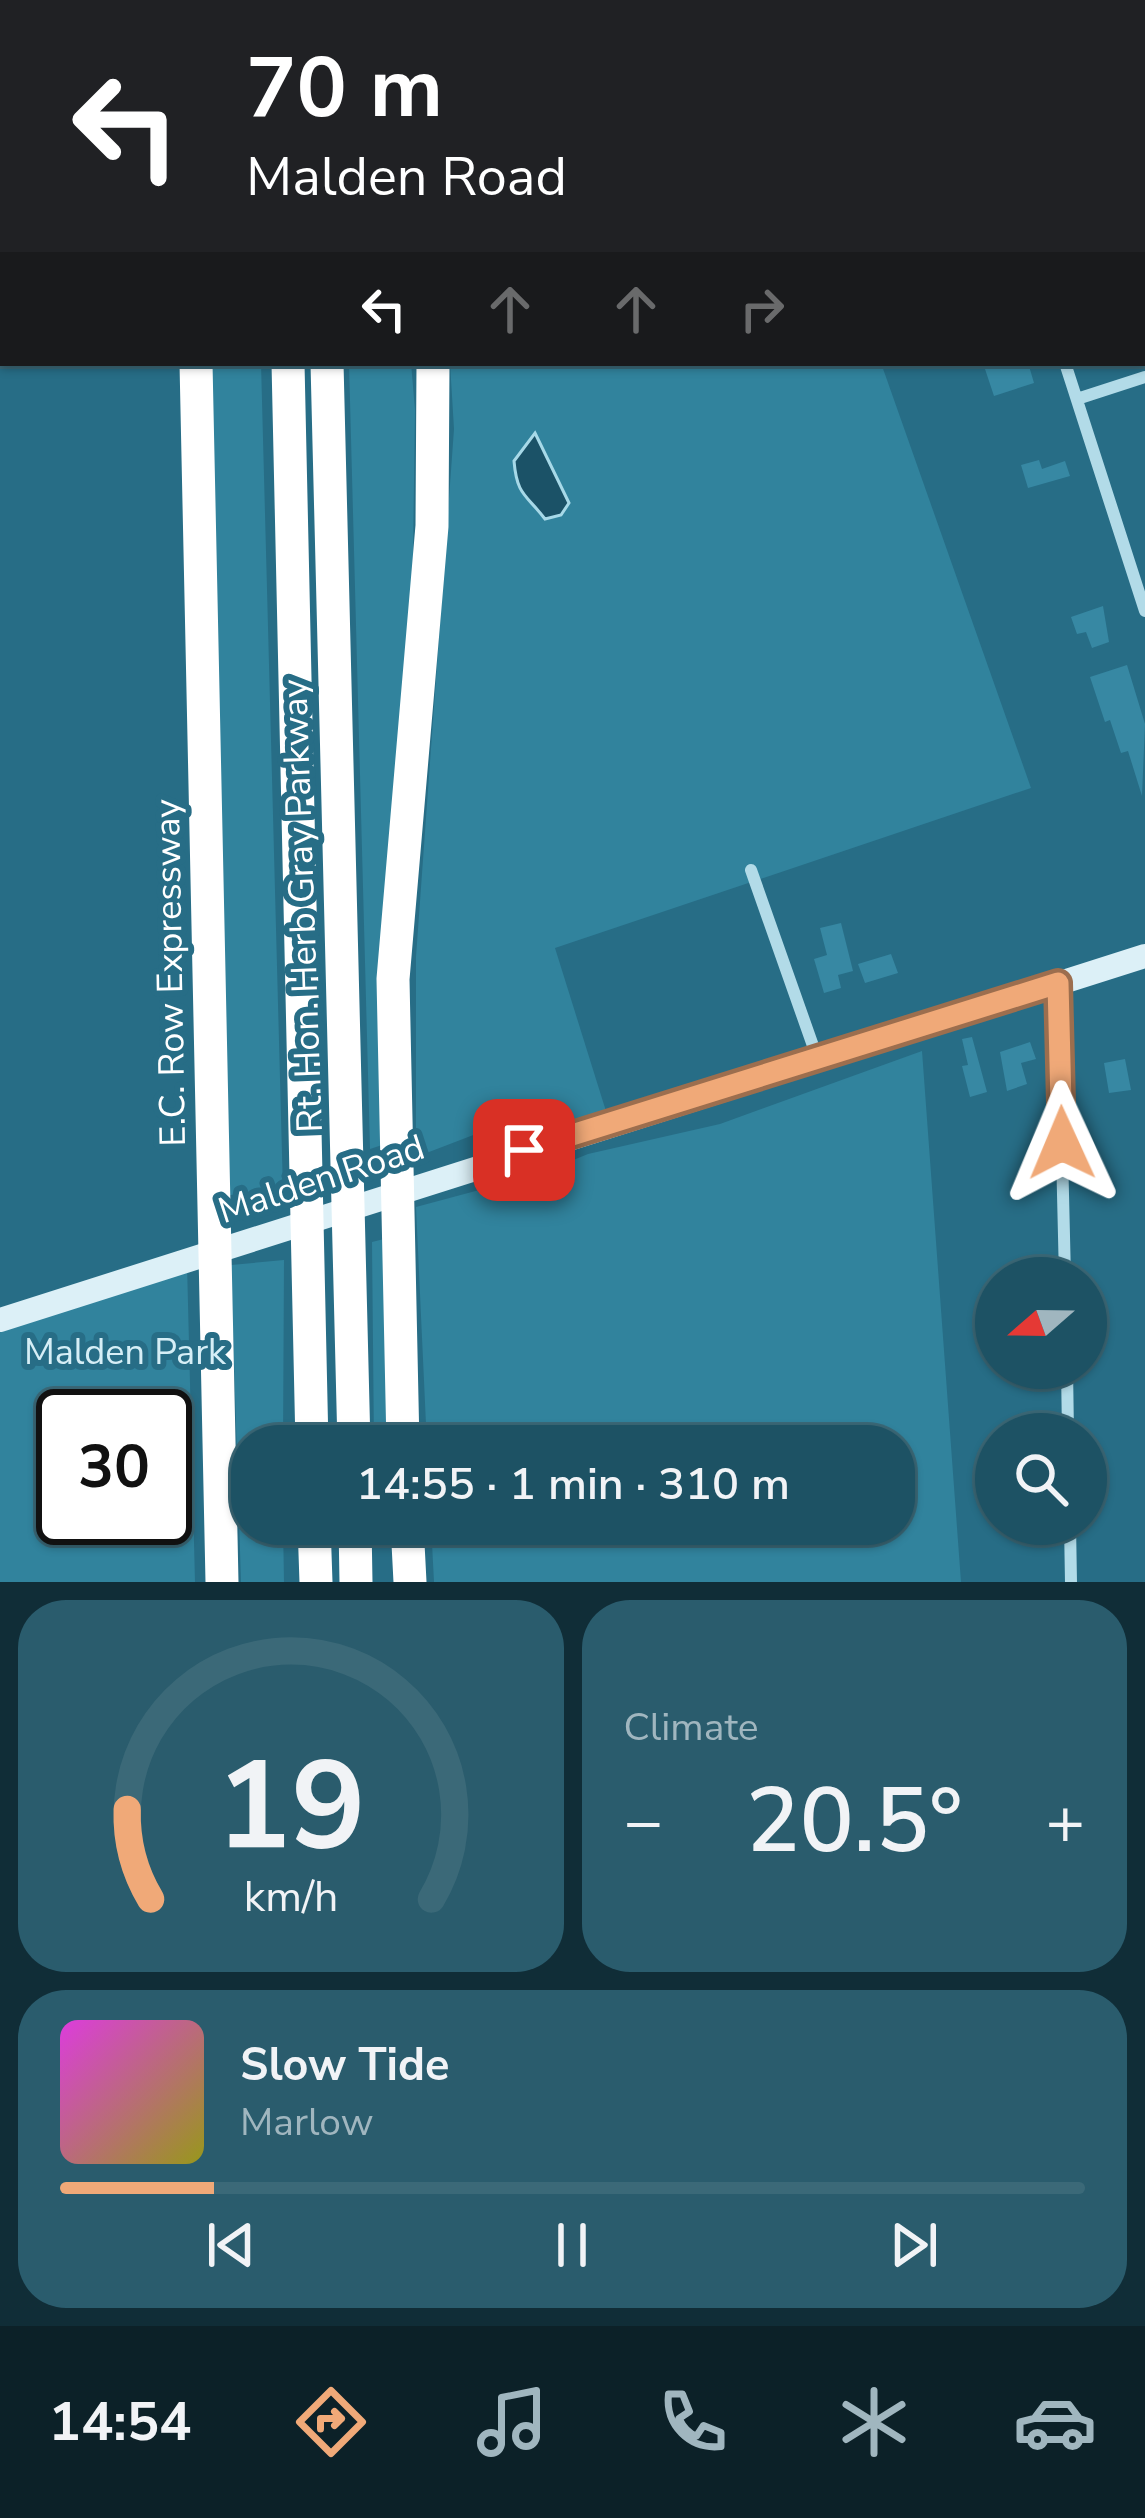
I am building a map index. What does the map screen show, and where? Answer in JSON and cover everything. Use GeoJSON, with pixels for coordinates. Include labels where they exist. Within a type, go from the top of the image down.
{"type":"FeatureCollection","features":[{"type":"Feature","properties":{"kind":"highway","name":"E.C. Row Expressway"},"geometry":{"type":"LineString","coordinates":[[196,366],[222,1582]]}},
{"type":"Feature","properties":{"kind":"highway","name":"Rt. Hon. Herb Gray Parkway"},"geometry":{"type":"LineString","coordinates":[[288,366],[312,1425]]}},
{"type":"Feature","properties":{"kind":"highway","name":"Rt. Hon. Herb Gray Parkway"},"geometry":{"type":"LineString","coordinates":[[327,366],[353,1425]]}},
{"type":"Feature","properties":{"kind":"highway"},"geometry":{"type":"LineString","coordinates":[[402,1425],[393,979],[432,526],[433,366]]}},
{"type":"Feature","properties":{"kind":"highway"},"geometry":{"type":"LineString","coordinates":[[315,1545],[316,1582]]}},
{"type":"Feature","properties":{"kind":"highway"},"geometry":{"type":"LineString","coordinates":[[355,1545],[356,1582]]}},
{"type":"Feature","properties":{"kind":"highway"},"geometry":{"type":"LineString","coordinates":[[408,1545],[410,1582]]}},
{"type":"Feature","properties":{"kind":"main road","name":"Malden Road"},"geometry":{"type":"LineString","coordinates":[[0,1321],[1145,956]]}},
{"type":"Feature","properties":{"kind":"street"},"geometry":{"type":"LineString","coordinates":[[1066,366],[1145,610]]}},
{"type":"Feature","properties":{"kind":"street"},"geometry":{"type":"LineString","coordinates":[[1077,399],[1145,377]]}},
{"type":"Feature","properties":{"kind":"street"},"geometry":{"type":"LineString","coordinates":[[751,870],[818,1060]]}},
{"type":"Feature","properties":{"kind":"street"},"geometry":{"type":"LineString","coordinates":[[1058,983],[1065,1257]]}},
{"type":"Feature","properties":{"kind":"street"},"geometry":{"type":"LineString","coordinates":[[1070,1545],[1071,1582]]}},
{"type":"Feature","properties":{"kind":"green space"},"geometry":{"type":"Polygon","coordinates":[[[209,366],[261,366],[283,1192],[230,1195],[209,366]]]}},
{"type":"Feature","properties":{"kind":"green space"},"geometry":{"type":"Polygon","coordinates":[[[349,366],[411,366],[415,410],[412,628],[385,1144],[370,1149],[349,366]]]}},
{"type":"Feature","properties":{"kind":"green space"},"geometry":{"type":"Polygon","coordinates":[[[450,366],[882,366],[1031,788],[555,948],[610,1124],[524,1151],[476,1134],[416,1157],[416,957],[454,429],[450,366]]]}},
{"type":"Feature","properties":{"kind":"green space"},"geometry":{"type":"Polygon","coordinates":[[[922,1051],[961,1582],[434,1582],[432,1545],[915,1545],[915,1425],[426,1425],[416,1207],[539,1174],[588,1154],[720,1124],[922,1051]]]}},
{"type":"Feature","properties":{"kind":"green space"},"geometry":{"type":"Polygon","coordinates":[[[384,1239],[388,1425],[374,1425],[372,1242],[384,1239]]]}},
{"type":"Feature","properties":{"kind":"green space"},"geometry":{"type":"Polygon","coordinates":[[[284,1260],[283,1425],[236,1425],[231,1265],[284,1260]]]}},
{"type":"Feature","properties":{"kind":"green space","name":"Malden Park"},"geometry":{"type":"Polygon","coordinates":[[[187,1264],[190,1389],[36,1389],[36,1545],[192,1545],[192,1463],[195,1582],[0,1582],[0,1324],[187,1264]]]}},
{"type":"Feature","properties":{"kind":"green space"},"geometry":{"type":"Polygon","coordinates":[[[240,1545],[283,1545],[284,1582],[241,1582],[240,1545]]]}},
{"type":"Feature","properties":{"kind":"shaded area"},"geometry":{"type":"Polygon","coordinates":[[[535,433],[569,503],[561,515],[545,519],[520,488],[515,473],[514,461],[535,433]]]}},
{"type":"Feature","properties":{"kind":"building"},"geometry":{"type":"Polygon","coordinates":[[[984,366],[1029,366],[1034,383],[994,396],[984,366]]]}},
{"type":"Feature","properties":{"kind":"building"},"geometry":{"type":"Polygon","coordinates":[[[1039,460],[1042,469],[1065,461],[1070,476],[1028,488],[1021,465],[1039,460]]]}},
{"type":"Feature","properties":{"kind":"building"},"geometry":{"type":"Polygon","coordinates":[[[1103,606],[1109,642],[1092,648],[1086,632],[1077,634],[1071,617],[1103,606]]]}},
{"type":"Feature","properties":{"kind":"building"},"geometry":{"type":"Polygon","coordinates":[[[1127,665],[1145,724],[1142,796],[1128,751],[1121,753],[1110,720],[1105,722],[1090,677],[1127,665]]]}},
{"type":"Feature","properties":{"kind":"building"},"geometry":{"type":"Polygon","coordinates":[[[841,923],[853,971],[838,975],[841,988],[824,993],[814,959],[827,955],[820,928],[841,923]]]}},
{"type":"Feature","properties":{"kind":"building"},"geometry":{"type":"Polygon","coordinates":[[[891,954],[898,973],[865,983],[858,964],[891,954]]]}},
{"type":"Feature","properties":{"kind":"building"},"geometry":{"type":"Polygon","coordinates":[[[972,1037],[987,1092],[970,1097],[962,1066],[968,1065],[962,1039],[972,1037]]]}},
{"type":"Feature","properties":{"kind":"building"},"geometry":{"type":"Polygon","coordinates":[[[1030,1042],[1036,1059],[1021,1063],[1027,1084],[1007,1091],[1000,1052],[1030,1042]]]}},
{"type":"Feature","properties":{"kind":"building"},"geometry":{"type":"Polygon","coordinates":[[[1125,1059],[1131,1090],[1109,1093],[1104,1063],[1125,1059]]]}},
{"type":"Feature","properties":{"kind":"route"},"geometry":{"type":"LineString","coordinates":[[524,1150],[1058,983],[1062,1143]]}}]}
